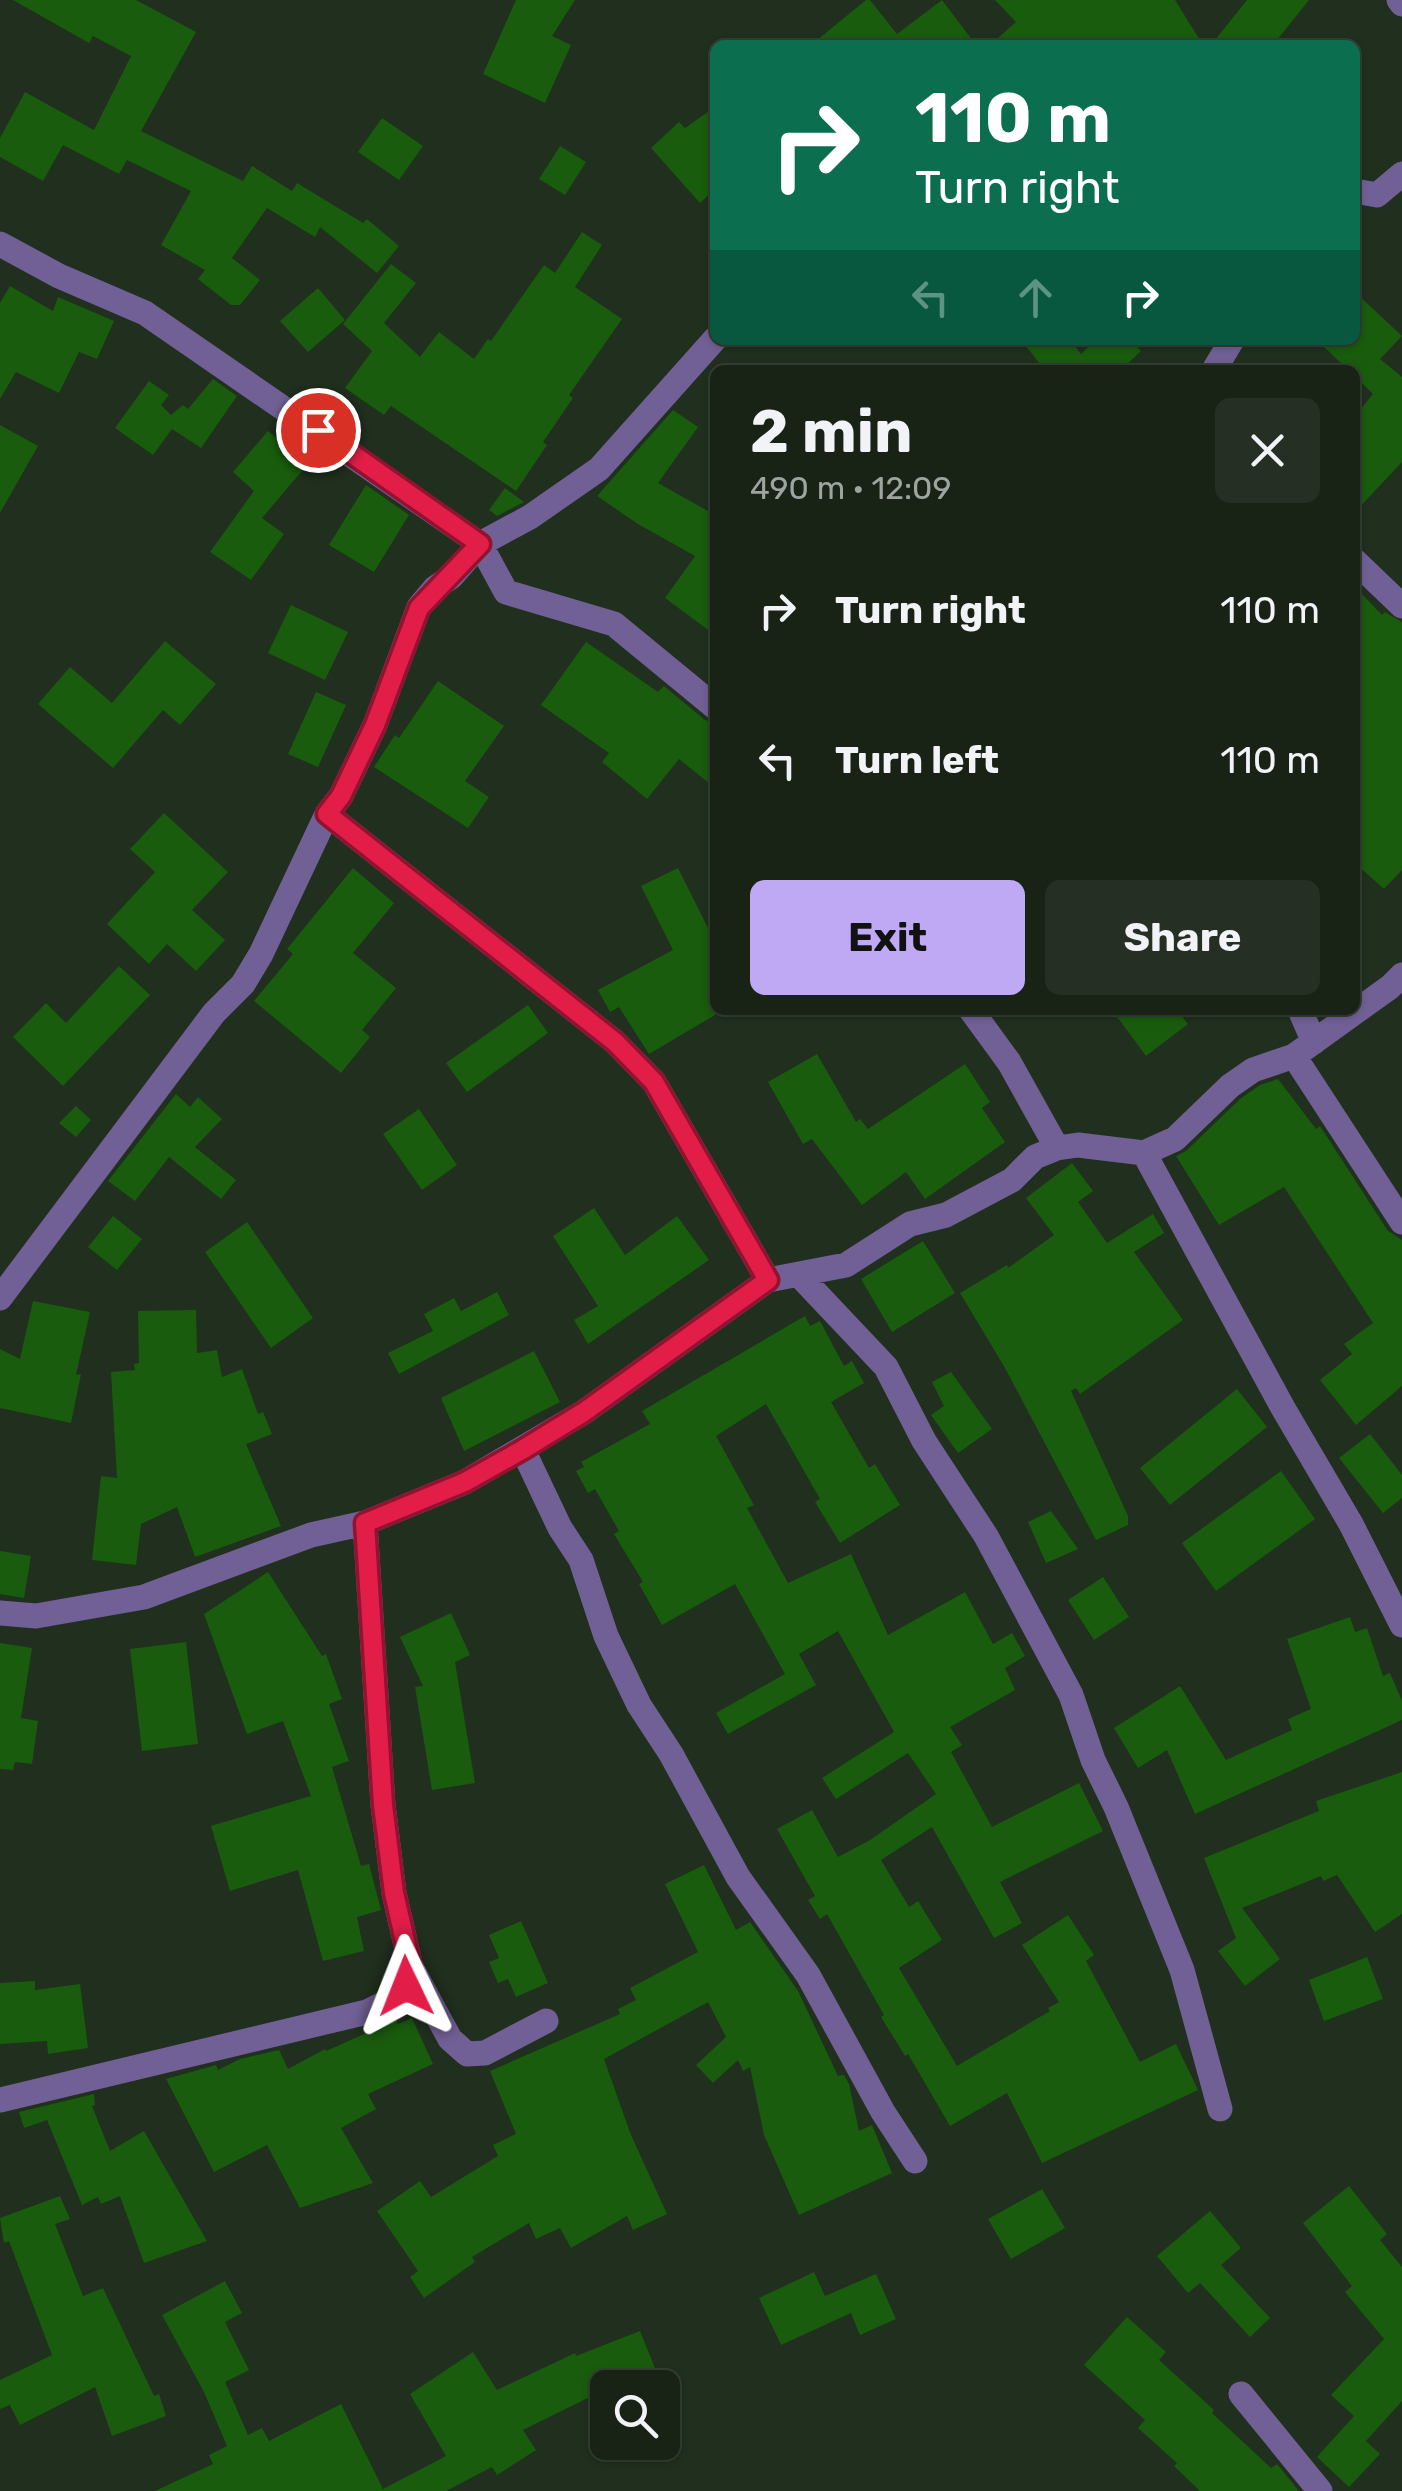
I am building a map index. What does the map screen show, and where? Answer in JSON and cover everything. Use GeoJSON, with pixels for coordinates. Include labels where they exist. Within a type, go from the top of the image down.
{"type":"FeatureCollection","features":[{"type":"Feature","properties":{"kind":"street"},"geometry":{"type":"LineString","coordinates":[[1360,191],[1376,195],[1402,174]]}},
{"type":"Feature","properties":{"kind":"street"},"geometry":{"type":"LineString","coordinates":[[0,244],[59,276],[145,313],[480,544],[506,592],[614,624],[710,695]]}},
{"type":"Feature","properties":{"kind":"street"},"geometry":{"type":"LineString","coordinates":[[0,1298],[214,1014],[244,984],[375,725],[419,608],[480,544],[530,517],[599,469],[710,345]]}},
{"type":"Feature","properties":{"kind":"street"},"geometry":{"type":"LineString","coordinates":[[1360,566],[1402,606]]}},
{"type":"Feature","properties":{"kind":"street"},"geometry":{"type":"LineString","coordinates":[[327,814],[615,1042],[654,1082],[768,1280]]}},
{"type":"Feature","properties":{"kind":"street"},"geometry":{"type":"LineString","coordinates":[[1360,1008],[1402,975]]}},
{"type":"Feature","properties":{"kind":"street"},"geometry":{"type":"LineString","coordinates":[[975,1015],[1009,1062],[1057,1148]]}},
{"type":"Feature","properties":{"kind":"street"},"geometry":{"type":"LineString","coordinates":[[1301,1015],[1304,1048],[1402,1222]]}},
{"type":"Feature","properties":{"kind":"street"},"geometry":{"type":"LineString","coordinates":[[0,1613],[36,1616],[144,1597],[311,1535],[365,1523],[465,1482],[599,1401],[768,1280],[846,1265],[910,1224],[946,1215],[1012,1180],[1035,1158],[1057,1148],[1078,1145],[1144,1152],[1175,1139],[1230,1086],[1253,1070],[1304,1048],[1351,1015]]}},
{"type":"Feature","properties":{"kind":"street"},"geometry":{"type":"LineString","coordinates":[[1144,1152],[1192,1235],[1226,1306],[1351,1524],[1402,1625]]}},
{"type":"Feature","properties":{"kind":"street"},"geometry":{"type":"LineString","coordinates":[[798,1275],[886,1367],[924,1441],[986,1536],[1071,1695],[1094,1760],[1182,1970],[1220,2110]]}},
{"type":"Feature","properties":{"kind":"street"},"geometry":{"type":"LineString","coordinates":[[522,1450],[560,1528],[581,1560],[606,1636],[640,1705],[738,1876],[808,1975],[914,2161]]}},
{"type":"Feature","properties":{"kind":"street"},"geometry":{"type":"LineString","coordinates":[[365,1523],[383,1805],[394,1893],[411,1967],[450,2039],[467,2054],[485,2053],[546,2022]]}},
{"type":"Feature","properties":{"kind":"street"},"geometry":{"type":"LineString","coordinates":[[0,2100],[367,2012],[395,1998],[406,1986],[411,1967]]}},
{"type":"Feature","properties":{"kind":"street"},"geometry":{"type":"LineString","coordinates":[[1242,2394],[1320,2491]]}},
{"type":"Feature","properties":{"kind":"building"},"geometry":{"type":"Polygon","coordinates":[[[13,0],[136,0],[196,32],[141,131],[243,181],[252,166],[292,191],[297,183],[363,223],[367,219],[399,246],[377,273],[320,227],[315,237],[267,208],[232,258],[260,280],[240,305],[231,305],[198,279],[205,270],[161,245],[191,191],[127,160],[119,174],[63,145],[43,181],[0,157],[0,138],[25,92],[94,130],[131,56],[93,36],[89,43],[13,0]]]}},
{"type":"Feature","properties":{"kind":"building"},"geometry":{"type":"Polygon","coordinates":[[[516,0],[575,0],[552,36],[571,45],[545,103],[483,74],[516,0]]]}},
{"type":"Feature","properties":{"kind":"building"},"geometry":{"type":"Polygon","coordinates":[[[866,0],[897,34],[942,0],[972,40],[817,40],[866,0]]]}},
{"type":"Feature","properties":{"kind":"building"},"geometry":{"type":"Polygon","coordinates":[[[995,0],[1175,0],[1200,40],[996,40],[1016,22],[995,0]]]}},
{"type":"Feature","properties":{"kind":"building"},"geometry":{"type":"Polygon","coordinates":[[[1247,0],[1309,0],[1277,40],[1215,40],[1247,0]]]}},
{"type":"Feature","properties":{"kind":"building"},"geometry":{"type":"Polygon","coordinates":[[[710,110],[710,194],[700,203],[651,148],[679,122],[685,128],[710,110]]]}},
{"type":"Feature","properties":{"kind":"building"},"geometry":{"type":"Polygon","coordinates":[[[382,118],[423,146],[399,180],[358,152],[382,118]]]}},
{"type":"Feature","properties":{"kind":"building"},"geometry":{"type":"Polygon","coordinates":[[[560,146],[586,162],[565,195],[539,179],[560,146]]]}},
{"type":"Feature","properties":{"kind":"building"},"geometry":{"type":"Polygon","coordinates":[[[582,232],[602,245],[575,287],[622,319],[569,395],[573,398],[516,491],[391,406],[384,415],[345,388],[372,351],[343,324],[391,264],[416,283],[384,323],[420,357],[439,332],[474,359],[544,265],[555,273],[582,232]]]}},
{"type":"Feature","properties":{"kind":"building"},"geometry":{"type":"Polygon","coordinates":[[[10,286],[53,311],[58,297],[114,321],[97,359],[79,352],[59,393],[16,372],[0,399],[0,303],[10,286]]]}},
{"type":"Feature","properties":{"kind":"building"},"geometry":{"type":"Polygon","coordinates":[[[318,288],[345,320],[308,352],[280,321],[318,288]]]}},
{"type":"Feature","properties":{"kind":"building"},"geometry":{"type":"Polygon","coordinates":[[[1360,297],[1402,336],[1380,359],[1402,377],[1402,462],[1360,507],[1360,410],[1373,394],[1360,381],[1360,365],[1343,365],[1322,345],[1360,345],[1360,297]]]}},
{"type":"Feature","properties":{"kind":"building"},"geometry":{"type":"Polygon","coordinates":[[[1025,345],[1074,345],[1081,354],[1090,345],[1135,345],[1141,351],[1126,365],[1041,365],[1025,345]]]}},
{"type":"Feature","properties":{"kind":"building"},"geometry":{"type":"Polygon","coordinates":[[[213,379],[237,396],[201,448],[172,429],[153,455],[115,428],[149,381],[169,395],[161,405],[171,415],[183,405],[188,409],[213,379]]]}},
{"type":"Feature","properties":{"kind":"building"},"geometry":{"type":"Polygon","coordinates":[[[673,410],[698,427],[658,483],[710,512],[710,631],[665,598],[695,556],[597,496],[673,410]]]}},
{"type":"Feature","properties":{"kind":"building"},"geometry":{"type":"Polygon","coordinates":[[[0,425],[38,446],[0,513],[0,425]]]}},
{"type":"Feature","properties":{"kind":"building"},"geometry":{"type":"Polygon","coordinates":[[[268,431],[307,465],[262,518],[284,534],[251,580],[210,552],[254,491],[233,472],[268,431]]]}},
{"type":"Feature","properties":{"kind":"building"},"geometry":{"type":"Polygon","coordinates":[[[366,485],[409,515],[374,572],[329,545],[366,485]]]}},
{"type":"Feature","properties":{"kind":"building"},"geometry":{"type":"Polygon","coordinates":[[[505,488],[524,502],[497,516],[489,510],[505,488]]]}},
{"type":"Feature","properties":{"kind":"building"},"geometry":{"type":"Polygon","coordinates":[[[1360,592],[1382,615],[1385,612],[1402,622],[1402,870],[1384,889],[1360,867],[1360,592]]]}},
{"type":"Feature","properties":{"kind":"building"},"geometry":{"type":"Polygon","coordinates":[[[291,605],[348,632],[325,680],[268,653],[291,605]]]}},
{"type":"Feature","properties":{"kind":"building"},"geometry":{"type":"Polygon","coordinates":[[[165,641],[216,684],[180,725],[163,710],[113,768],[38,704],[70,667],[112,703],[165,641]]]}},
{"type":"Feature","properties":{"kind":"building"},"geometry":{"type":"Polygon","coordinates":[[[586,642],[658,692],[664,686],[710,722],[710,784],[679,759],[647,799],[602,762],[609,753],[541,705],[586,642]]]}},
{"type":"Feature","properties":{"kind":"building"},"geometry":{"type":"Polygon","coordinates":[[[438,681],[504,726],[465,781],[489,797],[468,828],[374,767],[438,681]]]}},
{"type":"Feature","properties":{"kind":"building"},"geometry":{"type":"Polygon","coordinates":[[[316,692],[346,705],[318,767],[288,754],[316,692]]]}},
{"type":"Feature","properties":{"kind":"building"},"geometry":{"type":"Polygon","coordinates":[[[164,813],[228,872],[192,910],[225,940],[196,971],[167,944],[149,964],[107,924],[155,872],[130,849],[164,813]]]}},
{"type":"Feature","properties":{"kind":"building"},"geometry":{"type":"Polygon","coordinates":[[[353,868],[394,903],[353,953],[396,988],[362,1030],[370,1037],[341,1073],[254,1001],[293,954],[287,949],[353,868]]]}},
{"type":"Feature","properties":{"kind":"building"},"geometry":{"type":"Polygon","coordinates":[[[678,868],[710,932],[710,1015],[715,1015],[649,1054],[619,1007],[610,1012],[598,990],[673,950],[641,886],[678,868]]]}},
{"type":"Feature","properties":{"kind":"building"},"geometry":{"type":"Polygon","coordinates":[[[119,966],[150,995],[63,1086],[13,1037],[46,1003],[66,1023],[119,966]]]}},
{"type":"Feature","properties":{"kind":"building"},"geometry":{"type":"Polygon","coordinates":[[[528,1005],[548,1033],[467,1092],[446,1063],[528,1005]]]}},
{"type":"Feature","properties":{"kind":"building"},"geometry":{"type":"Polygon","coordinates":[[[1116,1015],[1181,1015],[1188,1024],[1146,1056],[1116,1015]]]}},
{"type":"Feature","properties":{"kind":"building"},"geometry":{"type":"Polygon","coordinates":[[[817,1054],[856,1122],[860,1119],[868,1129],[965,1064],[990,1102],[982,1108],[1005,1142],[925,1199],[906,1172],[862,1205],[812,1139],[803,1144],[768,1082],[817,1054]]]}},
{"type":"Feature","properties":{"kind":"building"},"geometry":{"type":"Polygon","coordinates":[[[1278,1079],[1316,1129],[1320,1126],[1388,1231],[1402,1240],[1402,1386],[1356,1425],[1320,1380],[1352,1354],[1344,1344],[1373,1323],[1284,1187],[1219,1225],[1176,1156],[1240,1099],[1260,1085],[1278,1079]]]}},
{"type":"Feature","properties":{"kind":"building"},"geometry":{"type":"Polygon","coordinates":[[[176,1094],[190,1107],[198,1097],[222,1119],[195,1147],[236,1180],[221,1199],[169,1157],[135,1201],[108,1181],[176,1094]]]}},
{"type":"Feature","properties":{"kind":"building"},"geometry":{"type":"Polygon","coordinates":[[[76,1106],[91,1120],[76,1137],[59,1123],[76,1106]]]}},
{"type":"Feature","properties":{"kind":"building"},"geometry":{"type":"Polygon","coordinates":[[[419,1109],[457,1165],[422,1190],[383,1134],[419,1109]]]}},
{"type":"Feature","properties":{"kind":"building"},"geometry":{"type":"Polygon","coordinates":[[[1072,1163],[1093,1191],[1078,1202],[1107,1243],[1153,1214],[1164,1233],[1134,1252],[1183,1320],[1080,1394],[1076,1388],[1071,1391],[1128,1516],[1128,1525],[1096,1540],[1005,1368],[960,1293],[1007,1265],[1008,1268],[1054,1235],[1026,1198],[1072,1163]]]}},
{"type":"Feature","properties":{"kind":"building"},"geometry":{"type":"Polygon","coordinates":[[[594,1208],[625,1255],[677,1216],[709,1260],[588,1344],[574,1320],[598,1306],[553,1236],[594,1208]]]}},
{"type":"Feature","properties":{"kind":"building"},"geometry":{"type":"Polygon","coordinates":[[[113,1216],[142,1239],[117,1270],[88,1247],[113,1216]]]}},
{"type":"Feature","properties":{"kind":"building"},"geometry":{"type":"Polygon","coordinates":[[[247,1222],[313,1318],[271,1348],[205,1252],[247,1222]]]}},
{"type":"Feature","properties":{"kind":"building"},"geometry":{"type":"Polygon","coordinates":[[[923,1241],[955,1293],[892,1332],[861,1279],[923,1241]]]}},
{"type":"Feature","properties":{"kind":"building"},"geometry":{"type":"Polygon","coordinates":[[[497,1292],[509,1315],[399,1374],[388,1353],[433,1331],[424,1314],[454,1298],[461,1311],[497,1292]]]}},
{"type":"Feature","properties":{"kind":"building"},"geometry":{"type":"Polygon","coordinates":[[[33,1301],[90,1312],[76,1375],[81,1374],[71,1423],[0,1408],[0,1349],[20,1359],[33,1301]]]}},
{"type":"Feature","properties":{"kind":"building"},"geometry":{"type":"Polygon","coordinates":[[[196,1310],[197,1353],[217,1350],[222,1377],[242,1369],[258,1414],[263,1412],[272,1434],[246,1444],[281,1526],[195,1557],[177,1507],[141,1524],[136,1565],[92,1560],[101,1476],[117,1478],[111,1372],[135,1370],[134,1364],[139,1363],[138,1311],[196,1310]]]}},
{"type":"Feature","properties":{"kind":"building"},"geometry":{"type":"Polygon","coordinates":[[[805,1316],[810,1326],[820,1321],[844,1366],[852,1361],[864,1383],[831,1402],[869,1468],[875,1464],[900,1505],[840,1543],[815,1502],[820,1499],[766,1404],[716,1436],[754,1505],[747,1508],[788,1583],[851,1554],[888,1635],[965,1592],[993,1644],[1012,1633],[1025,1656],[1005,1668],[1015,1690],[950,1727],[962,1745],[951,1752],[992,1827],[1079,1783],[1103,1831],[1000,1882],[1022,1923],[994,1938],[932,1827],[881,1860],[909,1907],[918,1901],[942,1940],[899,1968],[957,2066],[1059,2002],[1022,1945],[1068,1915],[1094,1955],[1086,1961],[1140,2062],[1176,2044],[1198,2090],[1042,2163],[1007,2093],[950,2126],[908,2054],[905,2056],[881,2017],[884,2015],[827,1914],[820,1919],[808,1900],[815,1896],[777,1829],[812,1810],[838,1857],[870,1840],[936,1794],[908,1753],[836,1799],[822,1778],[894,1732],[838,1631],[799,1654],[816,1685],[728,1734],[716,1713],[785,1674],[735,1584],[662,1625],[639,1584],[643,1582],[614,1534],[619,1531],[595,1489],[588,1493],[576,1471],[584,1467],[581,1462],[650,1424],[642,1411],[805,1316]]]}},
{"type":"Feature","properties":{"kind":"building"},"geometry":{"type":"Polygon","coordinates":[[[534,1351],[560,1402],[464,1451],[441,1398],[534,1351]]]}},
{"type":"Feature","properties":{"kind":"building"},"geometry":{"type":"Polygon","coordinates":[[[951,1372],[992,1429],[958,1453],[931,1415],[944,1406],[932,1382],[951,1372]]]}},
{"type":"Feature","properties":{"kind":"building"},"geometry":{"type":"Polygon","coordinates":[[[1237,1389],[1267,1427],[1170,1505],[1140,1468],[1237,1389]]]}},
{"type":"Feature","properties":{"kind":"building"},"geometry":{"type":"Polygon","coordinates":[[[1370,1434],[1402,1475],[1402,1498],[1383,1513],[1339,1458],[1370,1434]]]}},
{"type":"Feature","properties":{"kind":"building"},"geometry":{"type":"Polygon","coordinates":[[[1281,1471],[1315,1519],[1216,1591],[1182,1543],[1281,1471]]]}},
{"type":"Feature","properties":{"kind":"building"},"geometry":{"type":"Polygon","coordinates":[[[1051,1511],[1078,1549],[1046,1563],[1028,1522],[1051,1511]]]}},
{"type":"Feature","properties":{"kind":"building"},"geometry":{"type":"Polygon","coordinates":[[[0,1551],[31,1556],[24,1598],[0,1594],[0,1551]]]}},
{"type":"Feature","properties":{"kind":"building"},"geometry":{"type":"Polygon","coordinates":[[[268,1572],[322,1656],[326,1654],[342,1699],[329,1704],[349,1761],[332,1767],[361,1866],[369,1864],[381,1910],[357,1917],[364,1951],[323,1961],[298,1870],[230,1891],[211,1826],[311,1796],[283,1721],[247,1734],[204,1614],[268,1572]]]}},
{"type":"Feature","properties":{"kind":"building"},"geometry":{"type":"Polygon","coordinates":[[[1103,1577],[1129,1617],[1094,1640],[1068,1600],[1103,1577]]]}},
{"type":"Feature","properties":{"kind":"building"},"geometry":{"type":"Polygon","coordinates":[[[451,1613],[470,1655],[455,1662],[475,1783],[432,1790],[415,1687],[423,1686],[400,1637],[451,1613]]]}},
{"type":"Feature","properties":{"kind":"building"},"geometry":{"type":"Polygon","coordinates":[[[1350,1617],[1355,1632],[1367,1628],[1383,1676],[1390,1673],[1402,1701],[1402,1720],[1195,1814],[1167,1750],[1138,1768],[1114,1728],[1180,1686],[1226,1760],[1292,1730],[1288,1719],[1311,1709],[1287,1639],[1350,1617]]]}},
{"type":"Feature","properties":{"kind":"building"},"geometry":{"type":"Polygon","coordinates":[[[186,1642],[198,1744],[142,1751],[130,1649],[186,1642]]]}},
{"type":"Feature","properties":{"kind":"building"},"geometry":{"type":"Polygon","coordinates":[[[0,1643],[32,1648],[21,1718],[38,1721],[32,1764],[15,1762],[13,1770],[0,1769],[0,1643]]]}},
{"type":"Feature","properties":{"kind":"building"},"geometry":{"type":"Polygon","coordinates":[[[1402,1772],[1402,1914],[1375,1932],[1337,1875],[1323,1881],[1321,1876],[1242,1908],[1280,1959],[1245,1986],[1218,1951],[1236,1938],[1204,1858],[1319,1811],[1316,1801],[1402,1772]]]}},
{"type":"Feature","properties":{"kind":"building"},"geometry":{"type":"Polygon","coordinates":[[[704,1865],[736,1930],[750,1922],[798,1991],[838,2076],[844,2075],[849,2084],[859,2131],[872,2125],[892,2173],[799,2215],[764,2135],[750,2067],[743,2071],[738,2060],[713,2083],[696,2065],[726,2037],[708,2002],[604,2059],[631,2135],[667,2214],[633,2230],[627,2216],[571,2248],[560,2228],[536,2239],[529,2223],[472,2257],[475,2262],[424,2298],[410,2277],[418,2271],[377,2211],[420,2181],[431,2197],[498,2156],[493,2145],[516,2134],[490,2071],[620,2014],[618,2009],[636,2000],[630,1988],[698,1952],[665,1884],[704,1865]]]}},
{"type":"Feature","properties":{"kind":"building"},"geometry":{"type":"Polygon","coordinates":[[[521,1921],[548,1983],[516,1997],[508,1979],[498,1983],[489,1962],[499,1958],[489,1935],[521,1921]]]}},
{"type":"Feature","properties":{"kind":"building"},"geometry":{"type":"Polygon","coordinates":[[[1367,1957],[1383,1999],[1324,2021],[1309,1980],[1367,1957]]]}},
{"type":"Feature","properties":{"kind":"building"},"geometry":{"type":"Polygon","coordinates":[[[35,1981],[35,1990],[80,1984],[88,2048],[48,2054],[47,2041],[0,2044],[0,1983],[35,1981]]]}},
{"type":"Feature","properties":{"kind":"building"},"geometry":{"type":"Polygon","coordinates":[[[412,2018],[433,2064],[368,2094],[376,2109],[341,2128],[373,2183],[300,2208],[267,2145],[214,2172],[166,2079],[216,2065],[218,2070],[240,2059],[279,2050],[288,2069],[325,2049],[396,2020],[398,2024],[412,2018]]]}},
{"type":"Feature","properties":{"kind":"building"},"geometry":{"type":"Polygon","coordinates":[[[94,2094],[92,2106],[110,2151],[144,2131],[207,2241],[144,2263],[120,2196],[101,2204],[98,2197],[82,2205],[47,2120],[24,2128],[19,2112],[94,2094]]]}},
{"type":"Feature","properties":{"kind":"building"},"geometry":{"type":"Polygon","coordinates":[[[1349,2186],[1387,2234],[1380,2240],[1402,2267],[1402,2401],[1366,2441],[1380,2454],[1349,2487],[1317,2457],[1354,2416],[1331,2395],[1384,2339],[1345,2292],[1352,2286],[1303,2223],[1349,2186]]]}},
{"type":"Feature","properties":{"kind":"building"},"geometry":{"type":"Polygon","coordinates":[[[1042,2189],[1065,2228],[1011,2259],[988,2219],[1042,2189]]]}},
{"type":"Feature","properties":{"kind":"building"},"geometry":{"type":"Polygon","coordinates":[[[60,2196],[70,2219],[55,2224],[83,2296],[103,2288],[154,2396],[159,2394],[166,2416],[112,2436],[95,2387],[20,2425],[10,2405],[0,2409],[0,2380],[52,2355],[9,2241],[4,2243],[0,2218],[60,2196]]]}},
{"type":"Feature","properties":{"kind":"building"},"geometry":{"type":"Polygon","coordinates":[[[1210,2211],[1241,2248],[1221,2265],[1270,2318],[1250,2337],[1200,2283],[1188,2293],[1157,2256],[1210,2211]]]}},
{"type":"Feature","properties":{"kind":"building"},"geometry":{"type":"Polygon","coordinates":[[[814,2272],[825,2296],[876,2274],[896,2319],[860,2335],[851,2313],[781,2345],[759,2298],[814,2272]]]}},
{"type":"Feature","properties":{"kind":"building"},"geometry":{"type":"Polygon","coordinates":[[[225,2281],[242,2313],[225,2322],[249,2370],[225,2382],[248,2435],[262,2428],[269,2441],[341,2404],[383,2489],[446,2456],[410,2394],[473,2352],[497,2390],[575,2353],[576,2356],[640,2331],[656,2370],[590,2370],[590,2397],[523,2430],[536,2450],[497,2475],[492,2467],[446,2491],[155,2491],[213,2464],[209,2455],[227,2446],[204,2392],[162,2315],[225,2281]]]}},
{"type":"Feature","properties":{"kind":"building"},"geometry":{"type":"Polygon","coordinates":[[[1127,2317],[1166,2352],[1159,2360],[1271,2468],[1277,2464],[1299,2491],[1200,2491],[1174,2466],[1177,2463],[1138,2428],[1145,2420],[1084,2365],[1127,2317]]]}},
{"type":"Feature","properties":{"kind":"route"},"geometry":{"type":"LineString","coordinates":[[318,430],[480,544],[419,608],[375,725],[341,796],[327,814],[615,1042],[654,1082],[768,1280],[584,1412],[522,1450],[465,1482],[365,1523],[383,1805],[394,1893],[411,1967],[406,1986]]}}]}
